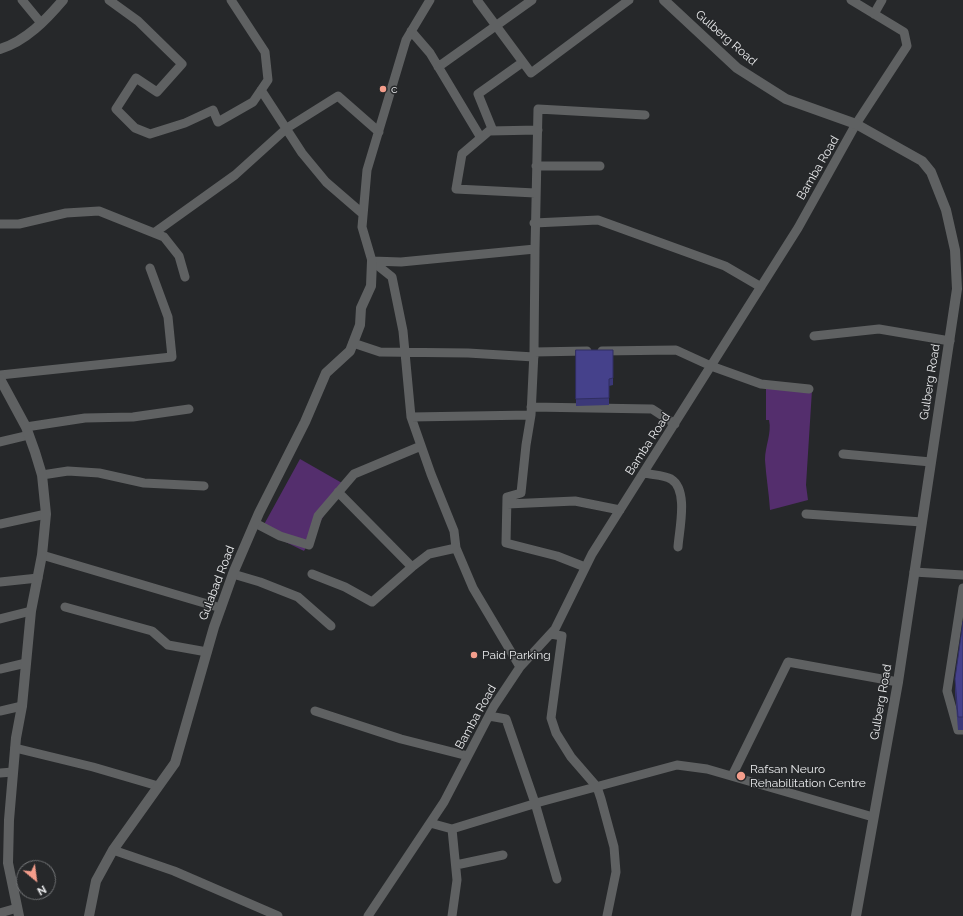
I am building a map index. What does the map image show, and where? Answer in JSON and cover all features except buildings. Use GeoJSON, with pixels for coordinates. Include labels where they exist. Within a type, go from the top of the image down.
{"type":"FeatureCollection","features":[{"type":"Feature","properties":{"kind":"street"},"geometry":{"type":"LineString","coordinates":[[22,0],[41,23]]}},
{"type":"Feature","properties":{"kind":"street"},"geometry":{"type":"LineString","coordinates":[[0,50],[13,45],[41,23],[64,0]]}},
{"type":"Feature","properties":{"kind":"street"},"geometry":{"type":"LineString","coordinates":[[110,0],[138,21],[182,64],[156,92],[136,78],[116,109],[135,128],[150,134],[185,123],[213,110],[218,122],[253,102],[268,80],[265,52],[231,0]]}},
{"type":"Feature","properties":{"kind":"street"},"geometry":{"type":"LineString","coordinates":[[428,0],[406,40],[367,170],[362,226],[372,261],[392,278],[405,352],[411,417],[454,531],[456,548],[473,588],[520,667]]}},
{"type":"Feature","properties":{"kind":"street"},"geometry":{"type":"LineString","coordinates":[[477,0],[531,73],[629,0]]}},
{"type":"Feature","properties":{"kind":"street"},"geometry":{"type":"LineString","coordinates":[[438,67],[532,0]]}},
{"type":"Feature","properties":{"kind":"street","name":"Gulberg Road"},"geometry":{"type":"LineString","coordinates":[[664,0],[737,68],[786,99],[856,124],[922,160],[932,172],[937,184],[946,210],[955,250],[957,290],[950,341],[898,682],[856,916]]}},
{"type":"Feature","properties":{"kind":"street","name":"Bamba Road"},"geometry":{"type":"LineString","coordinates":[[368,916],[444,802],[489,716],[520,667],[555,629],[592,554],[798,228],[856,124],[907,46],[904,32],[851,0]]}},
{"type":"Feature","properties":{"kind":"street"},"geometry":{"type":"LineString","coordinates":[[874,14],[882,0]]}},
{"type":"Feature","properties":{"kind":"street"},"geometry":{"type":"LineString","coordinates":[[411,30],[438,67],[481,138]]}},
{"type":"Feature","properties":{"kind":"street"},"geometry":{"type":"LineString","coordinates":[[493,131],[478,94],[523,62]]}},
{"type":"Feature","properties":{"kind":"street"},"geometry":{"type":"LineString","coordinates":[[261,90],[302,153],[326,182],[363,214]]}},
{"type":"Feature","properties":{"kind":"street"},"geometry":{"type":"LineString","coordinates":[[154,233],[235,175],[286,128],[338,96],[379,132]]}},
{"type":"Feature","properties":{"kind":"street"},"geometry":{"type":"LineString","coordinates":[[585,567],[557,556],[506,543],[507,497],[521,493],[531,411],[534,355],[534,223],[538,109],[645,115]]}},
{"type":"Feature","properties":{"kind":"street"},"geometry":{"type":"LineString","coordinates":[[535,192],[456,189],[462,154],[489,131],[538,130]]}},
{"type":"Feature","properties":{"kind":"street"},"geometry":{"type":"LineString","coordinates":[[536,166],[600,166]]}},
{"type":"Feature","properties":{"kind":"street"},"geometry":{"type":"LineString","coordinates":[[0,224],[19,224],[66,213],[99,211],[164,237],[179,256],[185,277]]}},
{"type":"Feature","properties":{"kind":"street"},"geometry":{"type":"LineString","coordinates":[[534,223],[598,220],[725,266],[760,287]]}},
{"type":"Feature","properties":{"kind":"street"},"geometry":{"type":"LineString","coordinates":[[372,261],[401,262],[535,249]]}},
{"type":"Feature","properties":{"kind":"street","name":"Gulabad Road"},"geometry":{"type":"LineString","coordinates":[[89,916],[96,880],[113,850],[175,762],[206,652],[233,574],[255,523],[306,422],[326,373],[350,351],[360,325],[361,308],[371,286],[372,261]]}},
{"type":"Feature","properties":{"kind":"street"},"geometry":{"type":"LineString","coordinates":[[0,376],[172,357],[168,317],[150,268]]}},
{"type":"Feature","properties":{"kind":"street"},"geometry":{"type":"LineString","coordinates":[[814,336],[880,329],[950,341]]}},
{"type":"Feature","properties":{"kind":"street"},"geometry":{"type":"LineString","coordinates":[[353,343],[380,352],[534,355],[676,350],[711,366],[761,384],[809,389]]}},
{"type":"Feature","properties":{"kind":"street"},"geometry":{"type":"LineString","coordinates":[[0,379],[27,431],[42,475],[46,514],[42,555],[31,611],[22,706],[15,748],[13,772],[8,863],[18,912],[0,913]]}},
{"type":"Feature","properties":{"kind":"street"},"geometry":{"type":"LineString","coordinates":[[0,442],[27,431],[85,418],[133,417],[189,408]]}},
{"type":"Feature","properties":{"kind":"street"},"geometry":{"type":"LineString","coordinates":[[411,417],[531,411],[652,409],[675,424]]}},
{"type":"Feature","properties":{"kind":"street"},"geometry":{"type":"LineString","coordinates":[[255,523],[280,536],[309,545],[318,516],[354,474],[421,446]]}},
{"type":"Feature","properties":{"kind":"street"},"geometry":{"type":"LineString","coordinates":[[843,454],[931,462]]}},
{"type":"Feature","properties":{"kind":"street"},"geometry":{"type":"LineString","coordinates":[[42,475],[68,471],[99,473],[144,483],[204,486]]}},
{"type":"Feature","properties":{"kind":"street"},"geometry":{"type":"LineString","coordinates":[[644,473],[670,478],[676,482],[682,496],[678,548]]}},
{"type":"Feature","properties":{"kind":"street"},"geometry":{"type":"LineString","coordinates":[[338,492],[412,567]]}},
{"type":"Feature","properties":{"kind":"street"},"geometry":{"type":"LineString","coordinates":[[507,504],[575,501],[620,510]]}},
{"type":"Feature","properties":{"kind":"street"},"geometry":{"type":"LineString","coordinates":[[0,524],[46,514]]}},
{"type":"Feature","properties":{"kind":"street"},"geometry":{"type":"LineString","coordinates":[[806,514],[922,522]]}},
{"type":"Feature","properties":{"kind":"street"},"geometry":{"type":"LineString","coordinates":[[312,574],[345,588],[372,602],[429,554],[456,548]]}},
{"type":"Feature","properties":{"kind":"street"},"geometry":{"type":"LineString","coordinates":[[42,555],[221,608]]}},
{"type":"Feature","properties":{"kind":"street"},"geometry":{"type":"LineString","coordinates":[[914,572],[934,572],[961,576]]}},
{"type":"Feature","properties":{"kind":"street"},"geometry":{"type":"LineString","coordinates":[[233,574],[260,582],[298,597],[331,626]]}},
{"type":"Feature","properties":{"kind":"street"},"geometry":{"type":"LineString","coordinates":[[0,582],[38,578]]}},
{"type":"Feature","properties":{"kind":"street"},"geometry":{"type":"LineString","coordinates":[[963,588],[960,626],[947,691],[958,730],[963,730]]}},
{"type":"Feature","properties":{"kind":"street"},"geometry":{"type":"LineString","coordinates":[[66,607],[152,631],[168,645],[206,652]]}},
{"type":"Feature","properties":{"kind":"street"},"geometry":{"type":"LineString","coordinates":[[0,619],[31,611]]}},
{"type":"Feature","properties":{"kind":"street"},"geometry":{"type":"LineString","coordinates":[[550,634],[562,636],[551,718],[556,733],[571,757],[597,787],[614,847],[616,872],[607,916]]}},
{"type":"Feature","properties":{"kind":"street"},"geometry":{"type":"LineString","coordinates":[[732,776],[788,662],[898,682]]}},
{"type":"Feature","properties":{"kind":"street"},"geometry":{"type":"LineString","coordinates":[[0,669],[26,663]]}},
{"type":"Feature","properties":{"kind":"street"},"geometry":{"type":"LineString","coordinates":[[0,711],[22,706]]}},
{"type":"Feature","properties":{"kind":"street"},"geometry":{"type":"LineString","coordinates":[[315,711],[401,740],[468,756]]}},
{"type":"Feature","properties":{"kind":"street"},"geometry":{"type":"LineString","coordinates":[[489,716],[506,719],[535,804],[557,879]]}},
{"type":"Feature","properties":{"kind":"street"},"geometry":{"type":"LineString","coordinates":[[15,748],[93,767],[158,786]]}},
{"type":"Feature","properties":{"kind":"street"},"geometry":{"type":"LineString","coordinates":[[430,823],[452,829],[535,804],[677,765],[707,769],[873,817]]}},
{"type":"Feature","properties":{"kind":"street"},"geometry":{"type":"LineString","coordinates":[[0,773],[13,772]]}},
{"type":"Feature","properties":{"kind":"street"},"geometry":{"type":"LineString","coordinates":[[452,829],[457,880],[452,916]]}},
{"type":"Feature","properties":{"kind":"street"},"geometry":{"type":"LineString","coordinates":[[113,850],[174,871],[278,916]]}},
{"type":"Feature","properties":{"kind":"street"},"geometry":{"type":"LineString","coordinates":[[456,865],[503,855]]}},
{"type":"Feature","properties":{"kind":"shaded area"},"geometry":{"type":"Polygon","coordinates":[[[766,388],[812,390],[806,485],[808,500],[770,510],[765,460],[770,430],[769,420],[766,420],[766,388]]]}},
{"type":"Feature","properties":{"kind":"shaded area"},"geometry":{"type":"Polygon","coordinates":[[[300,459],[342,483],[304,551],[261,530],[300,459]]]}},
{"type":"Feature","properties":{"kind":"place","name":"c"},"geometry":{"type":"Point","coordinates":[383,89]}},
{"type":"Feature","properties":{"kind":"place","name":"Paid Parking"},"geometry":{"type":"Point","coordinates":[474,655]}},
{"type":"Feature","properties":{"kind":"place","name":"Rafsan Neuro Rehabilitation Centre"},"geometry":{"type":"Point","coordinates":[741,776]}}]}
